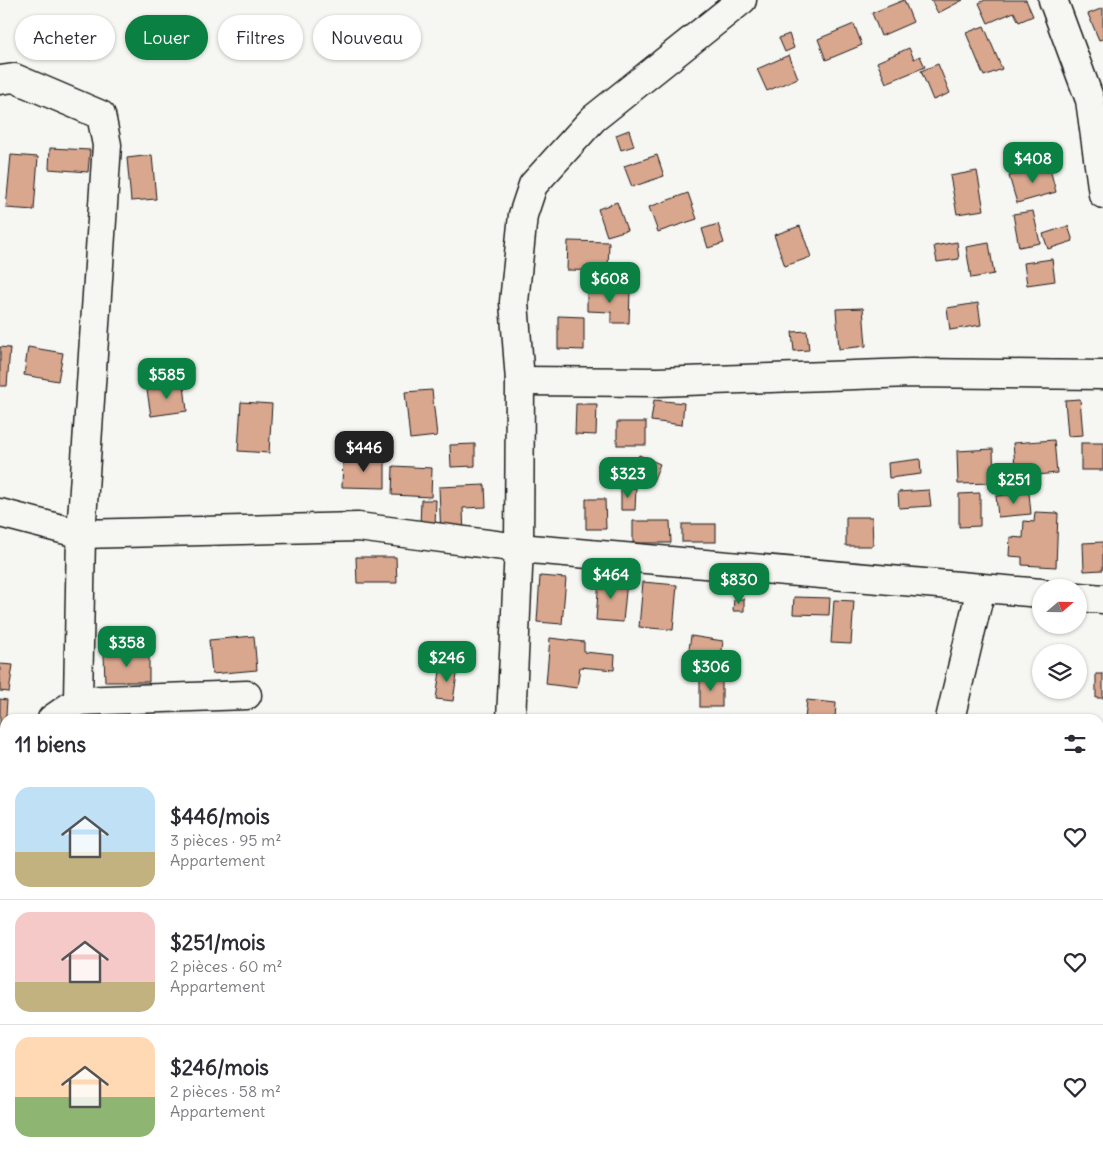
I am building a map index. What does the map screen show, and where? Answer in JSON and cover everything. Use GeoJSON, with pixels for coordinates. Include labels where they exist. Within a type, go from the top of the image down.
{"type":"FeatureCollection","features":[{"type":"Feature","properties":{"kind":"street"},"geometry":{"type":"LineString","coordinates":[[511,714],[519,548],[520,381],[514,302],[523,215],[533,185],[592,119],[742,0]]}},
{"type":"Feature","properties":{"kind":"street"},"geometry":{"type":"LineString","coordinates":[[1053,0],[1090,100],[1103,194]]}},
{"type":"Feature","properties":{"kind":"street"},"geometry":{"type":"LineString","coordinates":[[0,80],[14,78],[101,115],[107,145],[81,534],[78,701]]}},
{"type":"Feature","properties":{"kind":"street"},"geometry":{"type":"LineString","coordinates":[[520,381],[657,382],[912,373],[1103,375]]}},
{"type":"Feature","properties":{"kind":"street"},"geometry":{"type":"LineString","coordinates":[[0,513],[81,534],[358,527],[519,548],[1032,592]]}},
{"type":"Feature","properties":{"kind":"street"},"geometry":{"type":"LineString","coordinates":[[951,714],[980,588]]}},
{"type":"Feature","properties":{"kind":"street"},"geometry":{"type":"LineString","coordinates":[[1088,598],[1103,599]]}},
{"type":"Feature","properties":{"kind":"street"},"geometry":{"type":"LineString","coordinates":[[59,714],[78,701],[247,695]]}},
{"type":"Feature","properties":{"kind":"building"},"geometry":{"type":"Polygon","coordinates":[[[904,0],[913,22],[881,36],[872,13],[904,0]]]}},
{"type":"Feature","properties":{"kind":"building"},"geometry":{"type":"Polygon","coordinates":[[[931,0],[963,0],[938,13],[931,0]]]}},
{"type":"Feature","properties":{"kind":"building"},"geometry":{"type":"Polygon","coordinates":[[[985,0],[1026,0],[1033,16],[1019,22],[1014,12],[988,23],[979,3],[985,0]]]}},
{"type":"Feature","properties":{"kind":"building"},"geometry":{"type":"Polygon","coordinates":[[[1103,8],[1103,39],[1099,40],[1088,14],[1103,8]]]}},
{"type":"Feature","properties":{"kind":"building"},"geometry":{"type":"Polygon","coordinates":[[[854,24],[862,45],[826,60],[818,39],[854,24]]]}},
{"type":"Feature","properties":{"kind":"building"},"geometry":{"type":"Polygon","coordinates":[[[984,26],[1002,69],[984,76],[966,33],[984,26]]]}},
{"type":"Feature","properties":{"kind":"building"},"geometry":{"type":"Polygon","coordinates":[[[789,34],[794,48],[785,52],[779,38],[789,34]]]}},
{"type":"Feature","properties":{"kind":"building"},"geometry":{"type":"Polygon","coordinates":[[[909,48],[914,59],[920,56],[925,67],[886,83],[877,62],[909,48]]]}},
{"type":"Feature","properties":{"kind":"building"},"geometry":{"type":"Polygon","coordinates":[[[789,55],[798,78],[767,91],[757,69],[789,55]]]}},
{"type":"Feature","properties":{"kind":"building"},"geometry":{"type":"Polygon","coordinates":[[[938,64],[950,93],[933,100],[921,71],[938,64]]]}},
{"type":"Feature","properties":{"kind":"building"},"geometry":{"type":"Polygon","coordinates":[[[629,130],[634,146],[621,150],[616,135],[629,130]]]}},
{"type":"Feature","properties":{"kind":"building"},"geometry":{"type":"Polygon","coordinates":[[[50,148],[90,150],[88,172],[49,169],[50,148]]]}},
{"type":"Feature","properties":{"kind":"building"},"geometry":{"type":"Polygon","coordinates":[[[11,155],[38,157],[34,210],[6,208],[11,155]]]}},
{"type":"Feature","properties":{"kind":"building"},"geometry":{"type":"Polygon","coordinates":[[[152,155],[156,199],[131,201],[127,158],[152,155]]]}},
{"type":"Feature","properties":{"kind":"building"},"geometry":{"type":"Polygon","coordinates":[[[657,155],[664,176],[632,187],[624,166],[657,155]]]}},
{"type":"Feature","properties":{"kind":"building"},"geometry":{"type":"Polygon","coordinates":[[[1049,165],[1056,192],[1017,203],[1009,176],[1049,165]]]}},
{"type":"Feature","properties":{"kind":"building"},"geometry":{"type":"Polygon","coordinates":[[[977,171],[984,210],[957,214],[950,176],[977,171]]]}},
{"type":"Feature","properties":{"kind":"building"},"geometry":{"type":"Polygon","coordinates":[[[688,193],[697,219],[658,232],[649,207],[688,193]]]}},
{"type":"Feature","properties":{"kind":"building"},"geometry":{"type":"Polygon","coordinates":[[[617,202],[627,230],[607,236],[598,209],[617,202]]]}},
{"type":"Feature","properties":{"kind":"building"},"geometry":{"type":"Polygon","coordinates":[[[1033,211],[1040,243],[1019,247],[1013,214],[1033,211]]]}},
{"type":"Feature","properties":{"kind":"building"},"geometry":{"type":"Polygon","coordinates":[[[718,224],[724,243],[708,248],[702,229],[718,224]]]}},
{"type":"Feature","properties":{"kind":"building"},"geometry":{"type":"Polygon","coordinates":[[[800,226],[811,257],[785,266],[774,235],[800,226]]]}},
{"type":"Feature","properties":{"kind":"building"},"geometry":{"type":"Polygon","coordinates":[[[1068,226],[1073,241],[1048,249],[1043,234],[1068,226]]]}},
{"type":"Feature","properties":{"kind":"building"},"geometry":{"type":"Polygon","coordinates":[[[568,241],[609,242],[608,271],[567,270],[568,241]]]}},
{"type":"Feature","properties":{"kind":"building"},"geometry":{"type":"Polygon","coordinates":[[[957,242],[959,259],[937,262],[934,246],[957,242]]]}},
{"type":"Feature","properties":{"kind":"building"},"geometry":{"type":"Polygon","coordinates":[[[989,243],[994,274],[971,278],[966,247],[989,243]]]}},
{"type":"Feature","properties":{"kind":"building"},"geometry":{"type":"Polygon","coordinates":[[[1052,259],[1055,281],[1027,285],[1024,263],[1052,259]]]}},
{"type":"Feature","properties":{"kind":"building"},"geometry":{"type":"Polygon","coordinates":[[[587,289],[630,290],[629,323],[611,323],[611,312],[587,311],[587,289]]]}},
{"type":"Feature","properties":{"kind":"building"},"geometry":{"type":"Polygon","coordinates":[[[978,303],[981,325],[950,330],[947,308],[978,303]]]}},
{"type":"Feature","properties":{"kind":"building"},"geometry":{"type":"Polygon","coordinates":[[[863,308],[866,346],[839,349],[836,309],[863,308]]]}},
{"type":"Feature","properties":{"kind":"building"},"geometry":{"type":"Polygon","coordinates":[[[558,316],[584,317],[584,350],[558,349],[558,316]]]}},
{"type":"Feature","properties":{"kind":"building"},"geometry":{"type":"Polygon","coordinates":[[[807,331],[809,350],[794,351],[792,332],[807,331]]]}},
{"type":"Feature","properties":{"kind":"building"},"geometry":{"type":"Polygon","coordinates":[[[0,347],[10,348],[7,386],[0,386],[0,347]]]}},
{"type":"Feature","properties":{"kind":"building"},"geometry":{"type":"Polygon","coordinates":[[[28,347],[63,353],[58,381],[24,375],[28,347]]]}},
{"type":"Feature","properties":{"kind":"building"},"geometry":{"type":"Polygon","coordinates":[[[184,385],[187,411],[151,416],[147,390],[184,385]]]}},
{"type":"Feature","properties":{"kind":"building"},"geometry":{"type":"Polygon","coordinates":[[[432,390],[437,436],[410,439],[405,392],[432,390]]]}},
{"type":"Feature","properties":{"kind":"building"},"geometry":{"type":"Polygon","coordinates":[[[1080,399],[1083,435],[1068,436],[1065,400],[1080,399]]]}},
{"type":"Feature","properties":{"kind":"building"},"geometry":{"type":"Polygon","coordinates":[[[654,400],[684,403],[682,425],[651,421],[654,400]]]}},
{"type":"Feature","properties":{"kind":"building"},"geometry":{"type":"Polygon","coordinates":[[[241,402],[272,404],[269,453],[238,451],[241,402]]]}},
{"type":"Feature","properties":{"kind":"building"},"geometry":{"type":"Polygon","coordinates":[[[576,404],[597,404],[596,435],[575,434],[576,404]]]}},
{"type":"Feature","properties":{"kind":"building"},"geometry":{"type":"Polygon","coordinates":[[[617,422],[646,422],[646,445],[617,445],[617,422]]]}},
{"type":"Feature","properties":{"kind":"building"},"geometry":{"type":"Polygon","coordinates":[[[1054,440],[1057,473],[1016,477],[1013,443],[1054,440]]]}},
{"type":"Feature","properties":{"kind":"building"},"geometry":{"type":"Polygon","coordinates":[[[1081,443],[1103,443],[1103,470],[1081,470],[1081,443]]]}},
{"type":"Feature","properties":{"kind":"building"},"geometry":{"type":"Polygon","coordinates":[[[475,444],[475,466],[451,467],[450,445],[475,444]]]}},
{"type":"Feature","properties":{"kind":"building"},"geometry":{"type":"Polygon","coordinates":[[[993,449],[994,483],[958,484],[957,451],[993,449]]]}},
{"type":"Feature","properties":{"kind":"building"},"geometry":{"type":"Polygon","coordinates":[[[639,455],[660,464],[652,484],[639,478],[643,468],[635,465],[639,455]]]}},
{"type":"Feature","properties":{"kind":"building"},"geometry":{"type":"Polygon","coordinates":[[[343,458],[385,459],[385,488],[342,487],[343,458]]]}},
{"type":"Feature","properties":{"kind":"building"},"geometry":{"type":"Polygon","coordinates":[[[920,459],[921,474],[889,478],[888,463],[920,459]]]}},
{"type":"Feature","properties":{"kind":"building"},"geometry":{"type":"Polygon","coordinates":[[[393,466],[432,468],[431,497],[392,495],[393,466]]]}},
{"type":"Feature","properties":{"kind":"building"},"geometry":{"type":"Polygon","coordinates":[[[485,485],[486,507],[463,508],[464,537],[441,538],[439,487],[485,485]]]}},
{"type":"Feature","properties":{"kind":"building"},"geometry":{"type":"Polygon","coordinates":[[[621,488],[636,488],[635,510],[621,510],[621,488]]]}},
{"type":"Feature","properties":{"kind":"building"},"geometry":{"type":"Polygon","coordinates":[[[929,490],[931,506],[899,508],[898,492],[929,490]]]}},
{"type":"Feature","properties":{"kind":"building"},"geometry":{"type":"Polygon","coordinates":[[[980,493],[980,526],[959,527],[959,494],[980,493]]]}},
{"type":"Feature","properties":{"kind":"building"},"geometry":{"type":"Polygon","coordinates":[[[1029,493],[1031,514],[998,517],[996,496],[1029,493]]]}},
{"type":"Feature","properties":{"kind":"building"},"geometry":{"type":"Polygon","coordinates":[[[586,499],[605,499],[606,529],[586,529],[586,499]]]}},
{"type":"Feature","properties":{"kind":"building"},"geometry":{"type":"Polygon","coordinates":[[[421,500],[436,500],[435,527],[420,526],[421,500]]]}},
{"type":"Feature","properties":{"kind":"building"},"geometry":{"type":"Polygon","coordinates":[[[1035,512],[1058,513],[1056,567],[1022,565],[1022,557],[1009,556],[1010,537],[1023,538],[1024,521],[1034,522],[1035,512]]]}},
{"type":"Feature","properties":{"kind":"building"},"geometry":{"type":"Polygon","coordinates":[[[846,517],[872,517],[873,546],[846,546],[846,517]]]}},
{"type":"Feature","properties":{"kind":"building"},"geometry":{"type":"Polygon","coordinates":[[[633,521],[670,521],[671,543],[633,543],[633,521]]]}},
{"type":"Feature","properties":{"kind":"building"},"geometry":{"type":"Polygon","coordinates":[[[682,524],[716,524],[716,542],[682,542],[682,524]]]}},
{"type":"Feature","properties":{"kind":"building"},"geometry":{"type":"Polygon","coordinates":[[[1103,542],[1103,570],[1084,571],[1083,543],[1103,542]]]}},
{"type":"Feature","properties":{"kind":"building"},"geometry":{"type":"Polygon","coordinates":[[[356,557],[396,557],[397,583],[357,583],[356,557]]]}},
{"type":"Feature","properties":{"kind":"building"},"geometry":{"type":"Polygon","coordinates":[[[540,576],[566,578],[562,624],[537,622],[540,576]]]}},
{"type":"Feature","properties":{"kind":"building"},"geometry":{"type":"Polygon","coordinates":[[[599,578],[627,581],[623,622],[596,620],[599,578]]]}},
{"type":"Feature","properties":{"kind":"building"},"geometry":{"type":"Polygon","coordinates":[[[643,582],[677,585],[673,630],[639,627],[643,582]]]}},
{"type":"Feature","properties":{"kind":"building"},"geometry":{"type":"Polygon","coordinates":[[[794,597],[830,598],[829,615],[793,614],[794,597]]]}},
{"type":"Feature","properties":{"kind":"building"},"geometry":{"type":"Polygon","coordinates":[[[734,599],[744,599],[744,611],[733,611],[734,599]]]}},
{"type":"Feature","properties":{"kind":"building"},"geometry":{"type":"Polygon","coordinates":[[[834,600],[854,601],[851,644],[831,643],[834,600]]]}},
{"type":"Feature","properties":{"kind":"building"},"geometry":{"type":"Polygon","coordinates":[[[254,636],[257,670],[212,674],[209,640],[254,636]]]}},
{"type":"Feature","properties":{"kind":"building"},"geometry":{"type":"Polygon","coordinates":[[[691,636],[723,641],[721,660],[688,655],[691,636]]]}},
{"type":"Feature","properties":{"kind":"building"},"geometry":{"type":"Polygon","coordinates":[[[550,638],[584,642],[584,652],[615,655],[614,670],[580,667],[577,688],[546,684],[550,638]]]}},
{"type":"Feature","properties":{"kind":"building"},"geometry":{"type":"Polygon","coordinates":[[[104,654],[149,654],[149,682],[105,682],[104,654]]]}},
{"type":"Feature","properties":{"kind":"building"},"geometry":{"type":"Polygon","coordinates":[[[0,664],[13,665],[9,692],[0,691],[0,664]]]}},
{"type":"Feature","properties":{"kind":"building"},"geometry":{"type":"Polygon","coordinates":[[[441,664],[458,667],[453,701],[436,699],[441,664]]]}},
{"type":"Feature","properties":{"kind":"building"},"geometry":{"type":"Polygon","coordinates":[[[1096,674],[1103,674],[1103,698],[1096,698],[1096,674]]]}},
{"type":"Feature","properties":{"kind":"building"},"geometry":{"type":"Polygon","coordinates":[[[700,678],[722,678],[722,707],[700,707],[700,678]]]}},
{"type":"Feature","properties":{"kind":"building"},"geometry":{"type":"Polygon","coordinates":[[[0,699],[7,700],[6,714],[0,714],[0,699]]]}},
{"type":"Feature","properties":{"kind":"building"},"geometry":{"type":"Polygon","coordinates":[[[807,700],[836,703],[835,714],[806,714],[807,700]]]}}]}
